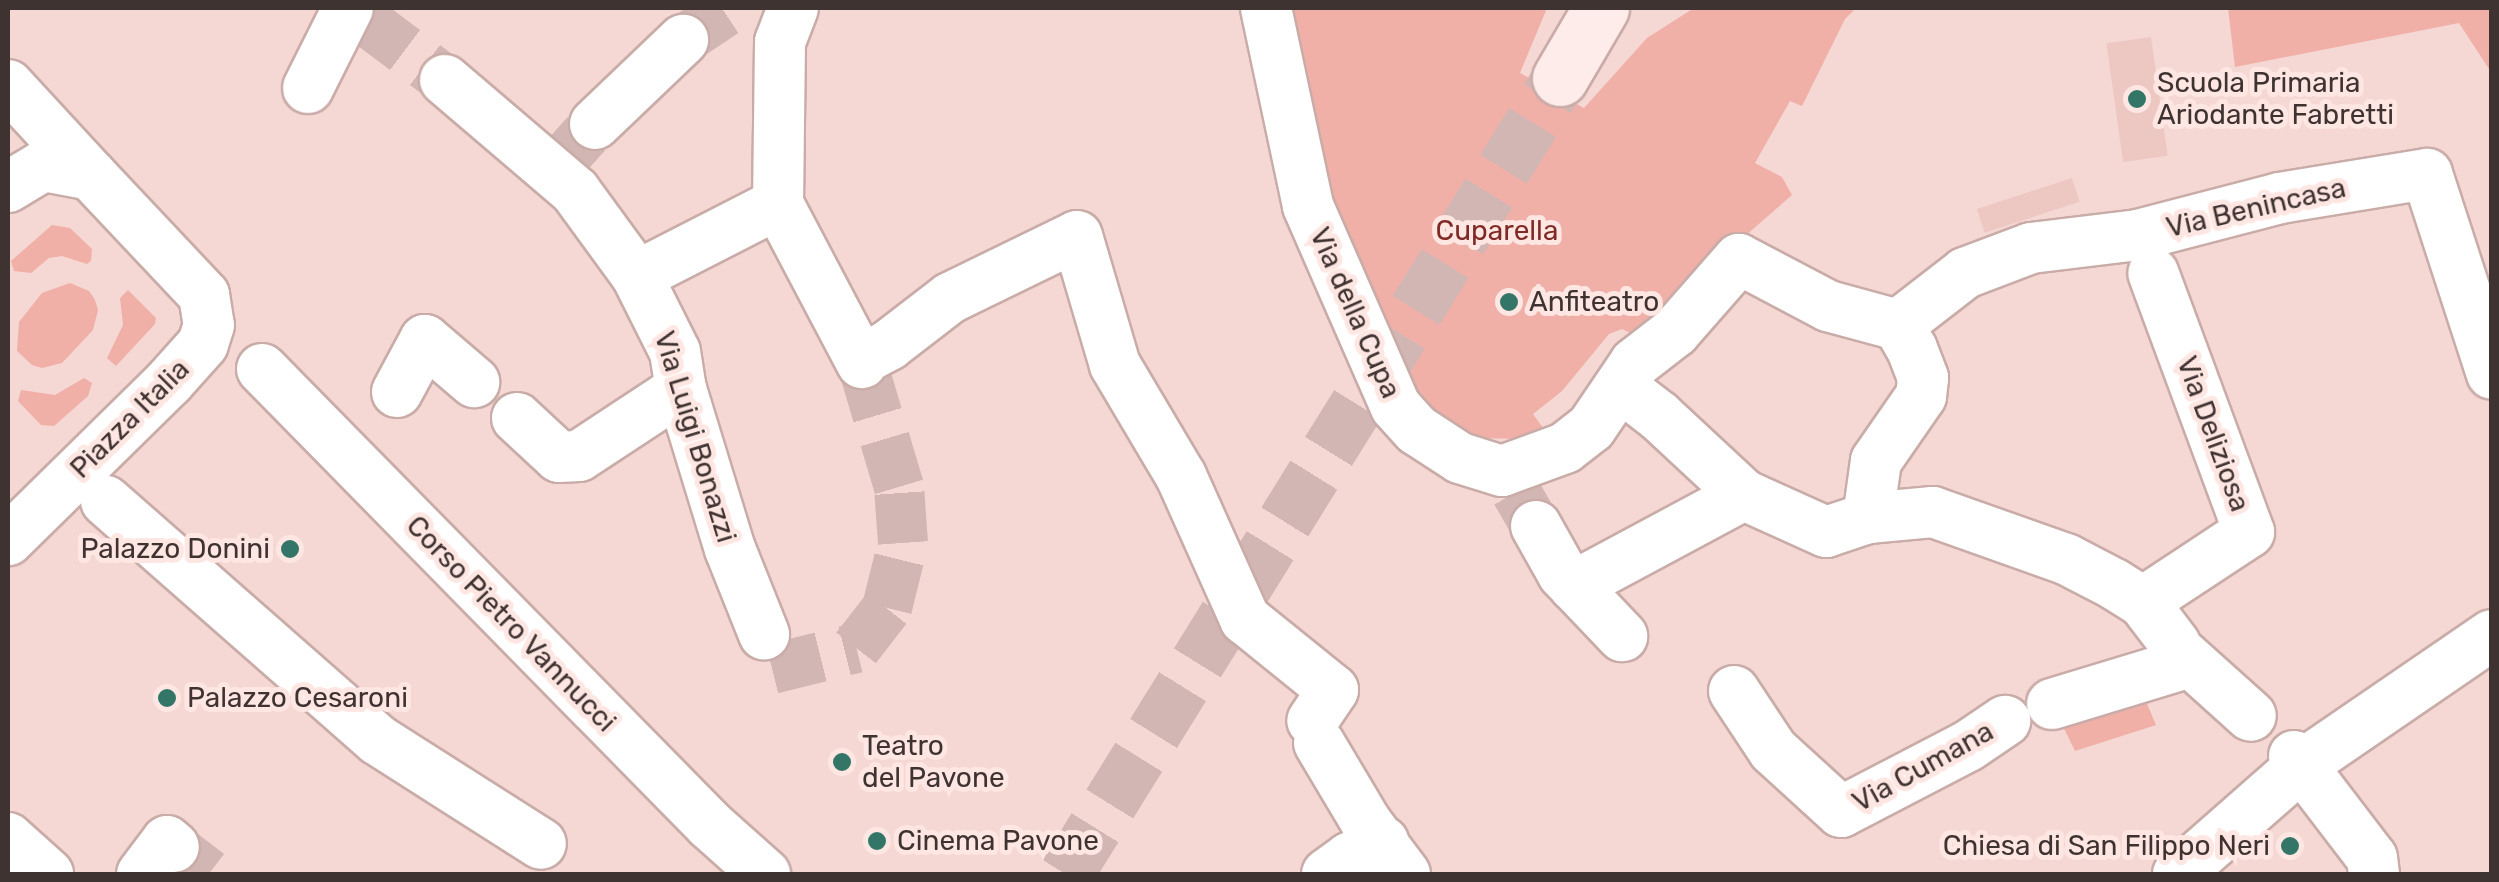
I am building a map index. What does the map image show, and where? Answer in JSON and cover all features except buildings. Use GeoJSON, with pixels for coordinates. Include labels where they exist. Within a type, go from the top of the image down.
{"type":"FeatureCollection","features":[{"type":"Feature","properties":{"kind":"street"},"geometry":{"type":"LineString","coordinates":[[793,8],[780,42],[778,204],[861,362],[950,298],[1078,236],[1114,365],[1181,476],[1245,619],[1321,718],[1366,822],[1394,858]]}},
{"type":"Feature","properties":{"kind":"street","name":"Via della Cupa"},"geometry":{"type":"LineString","coordinates":[[1266,8],[1308,206],[1396,408],[1417,430],[1460,458],[1508,498]]}},
{"type":"Feature","properties":{"kind":"street"},"geometry":{"type":"LineString","coordinates":[[1560,78],[1600,8]]}},
{"type":"Feature","properties":{"kind":"street"},"geometry":{"type":"LineString","coordinates":[[308,88],[354,12]]}},
{"type":"Feature","properties":{"kind":"street"},"geometry":{"type":"LineString","coordinates":[[595,124],[684,40]]}},
{"type":"Feature","properties":{"kind":"street","name":"Via Luigi Bonazzi"},"geometry":{"type":"LineString","coordinates":[[445,80],[575,191],[637,276],[675,352],[681,389],[730,549],[764,634]]}},
{"type":"Feature","properties":{"kind":"street","name":"Piazza Italia"},"geometry":{"type":"LineString","coordinates":[[8,85],[204,294],[209,326],[203,344],[170,382],[8,540]]}},
{"type":"Feature","properties":{"kind":"street"},"geometry":{"type":"LineString","coordinates":[[8,187],[43,166],[91,175]]}},
{"type":"Feature","properties":{"kind":"street","name":"Via Benincasa"},"geometry":{"type":"LineString","coordinates":[[1894,323],[1964,273],[2031,248],[2145,252],[2280,198],[2427,174],[2492,374]]}},
{"type":"Feature","properties":{"kind":"street"},"geometry":{"type":"LineString","coordinates":[[637,276],[778,204]]}},
{"type":"Feature","properties":{"kind":"street","name":"Via Deliziosa"},"geometry":{"type":"LineString","coordinates":[[2143,602],[2249,532],[2145,252]]}},
{"type":"Feature","properties":{"kind":"street"},"geometry":{"type":"LineString","coordinates":[[1622,636],[1574,586],[1508,498],[1592,428],[1636,363],[1675,332],[1739,259],[1828,306],[1894,323],[1923,378],[1921,396],[1876,461],[1868,518]]}},
{"type":"Feature","properties":{"kind":"street"},"geometry":{"type":"LineString","coordinates":[[397,392],[425,340],[474,382]]}},
{"type":"Feature","properties":{"kind":"street","name":"Corso Pietro Vannucci"},"geometry":{"type":"LineString","coordinates":[[262,368],[755,871]]}},
{"type":"Feature","properties":{"kind":"street"},"geometry":{"type":"LineString","coordinates":[[1620,386],[1660,416],[1744,495],[1826,532],[1868,518],[1933,512],[2066,559],[2143,602],[2183,654],[2251,716]]}},
{"type":"Feature","properties":{"kind":"street"},"geometry":{"type":"LineString","coordinates":[[517,418],[559,457],[579,456],[681,389]]}},
{"type":"Feature","properties":{"kind":"street"},"geometry":{"type":"LineString","coordinates":[[1574,586],[1744,495]]}},
{"type":"Feature","properties":{"kind":"street"},"geometry":{"type":"LineString","coordinates":[[106,502],[378,740],[542,844]]}},
{"type":"Feature","properties":{"kind":"street"},"geometry":{"type":"LineString","coordinates":[[2178,874],[2298,760],[2492,635]]}},
{"type":"Feature","properties":{"kind":"street"},"geometry":{"type":"LineString","coordinates":[[2052,704],[2183,654]]}},
{"type":"Feature","properties":{"kind":"street","name":"Via Cumana"},"geometry":{"type":"LineString","coordinates":[[1734,692],[1772,750],[1842,812],[1968,746],[2005,721]]}},
{"type":"Feature","properties":{"kind":"street"},"geometry":{"type":"LineString","coordinates":[[2298,760],[2372,858],[2374,874]]}},
{"type":"Feature","properties":{"kind":"street"},"geometry":{"type":"LineString","coordinates":[[8,838],[48,874]]}},
{"type":"Feature","properties":{"kind":"street"},"geometry":{"type":"LineString","coordinates":[[1327,874],[1349,858],[1394,858]]}},
{"type":"Feature","properties":{"kind":"shaded area","name":"Scuola Primaria Ariodante Fabretti"},"geometry":{"type":"Polygon","coordinates":[[[2151,37],[2168,156],[2123,162],[2106,43],[2151,37]]]}},
{"type":"Feature","properties":{"kind":"shaded area"},"geometry":{"type":"Polygon","coordinates":[[[2072,178],[2080,202],[1985,233],[1977,209],[2072,178]]]}},
{"type":"Feature","properties":{"kind":"green space","name":"Cuparella"},"geometry":{"type":"Polygon","coordinates":[[[1273,8],[1547,8],[1520,73],[1584,108],[1647,38],[1694,8],[1856,8],[1845,19],[1802,106],[1790,101],[1755,163],[1782,177],[1792,195],[1633,334],[1622,329],[1609,334],[1562,391],[1533,414],[1546,432],[1521,439],[1475,438],[1444,427],[1422,409],[1370,326],[1273,8]]]}},
{"type":"Feature","properties":{"kind":"green space"},"geometry":{"type":"Polygon","coordinates":[[[2228,8],[2491,8],[2491,72],[2459,23],[2235,67],[2228,8]]]}},
{"type":"Feature","properties":{"kind":"green space"},"geometry":{"type":"Polygon","coordinates":[[[52,225],[70,228],[92,249],[91,261],[87,264],[62,256],[49,258],[31,273],[14,271],[11,261],[52,225]]]}},
{"type":"Feature","properties":{"kind":"green space"},"geometry":{"type":"Polygon","coordinates":[[[70,283],[89,291],[95,300],[98,310],[93,330],[62,363],[42,368],[32,365],[17,351],[19,322],[42,293],[70,283]]]}},
{"type":"Feature","properties":{"kind":"green space"},"geometry":{"type":"Polygon","coordinates":[[[128,290],[156,318],[155,324],[116,366],[107,358],[123,325],[120,298],[128,290]]]}},
{"type":"Feature","properties":{"kind":"green space"},"geometry":{"type":"Polygon","coordinates":[[[84,378],[92,383],[88,396],[54,426],[41,425],[18,401],[21,390],[55,395],[84,378]]]}},
{"type":"Feature","properties":{"kind":"green space"},"geometry":{"type":"Polygon","coordinates":[[[2140,687],[2156,725],[2075,751],[2055,710],[2140,687]]]}},
{"type":"Feature","properties":{"kind":"tunnel"},"geometry":{"type":"LineString","coordinates":[[683,40],[731,8]]}},
{"type":"Feature","properties":{"kind":"tunnel"},"geometry":{"type":"LineString","coordinates":[[365,20],[445,80]]}},
{"type":"Feature","properties":{"kind":"tunnel"},"geometry":{"type":"LineString","coordinates":[[1066,874],[1560,78]]}},
{"type":"Feature","properties":{"kind":"tunnel"},"geometry":{"type":"LineString","coordinates":[[553,171],[595,124]]}},
{"type":"Feature","properties":{"kind":"tunnel"},"geometry":{"type":"LineString","coordinates":[[772,669],[856,648],[887,608],[903,543],[899,487],[862,363]]}},
{"type":"Feature","properties":{"kind":"tunnel"},"geometry":{"type":"LineString","coordinates":[[1516,492],[1536,526]]}},
{"type":"Feature","properties":{"kind":"tunnel"},"geometry":{"type":"LineString","coordinates":[[174,847],[209,874]]}},
{"type":"Feature","properties":{"kind":"place","name":"Scuola Primaria Ariodante Fabretti"},"geometry":{"type":"Point","coordinates":[2137,99]}},
{"type":"Feature","properties":{"kind":"place","name":"Anfiteatro"},"geometry":{"type":"Point","coordinates":[1509,302]}},
{"type":"Feature","properties":{"kind":"place","name":"Palazzo Donini"},"geometry":{"type":"Point","coordinates":[290,549]}},
{"type":"Feature","properties":{"kind":"place","name":"Palazzo Cesaroni"},"geometry":{"type":"Point","coordinates":[167,698]}},
{"type":"Feature","properties":{"kind":"place","name":"Teatro del Pavone"},"geometry":{"type":"Point","coordinates":[842,762]}},
{"type":"Feature","properties":{"kind":"place","name":"Cinema Pavone"},"geometry":{"type":"Point","coordinates":[877,841]}},
{"type":"Feature","properties":{"kind":"place","name":"Chiesa di San Filippo Neri"},"geometry":{"type":"Point","coordinates":[2290,846]}}]}
